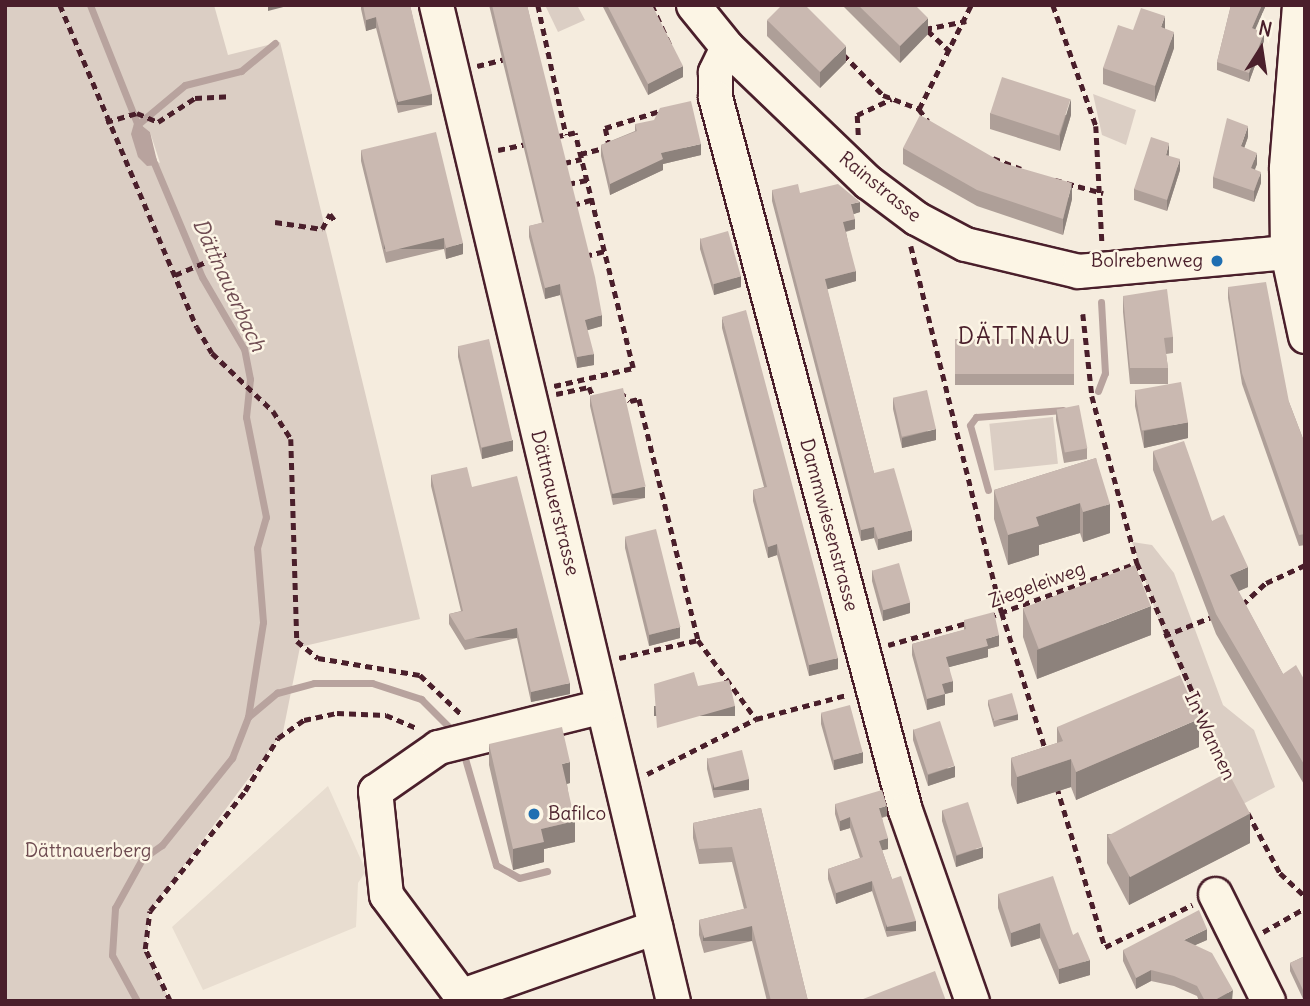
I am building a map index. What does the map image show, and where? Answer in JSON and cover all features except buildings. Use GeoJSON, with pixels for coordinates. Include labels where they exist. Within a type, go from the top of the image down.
{"type":"FeatureCollection","features":[{"type":"Feature","properties":{"kind":"street","name":"Dättnauerstrasse"},"geometry":{"type":"LineString","coordinates":[[436,5],[673,1001]]}},
{"type":"Feature","properties":{"kind":"street","name":"Rainstrasse"},"geometry":{"type":"LineString","coordinates":[[693,5],[727,47],[916,218],[981,250],[1078,271],[1287,253]]}},
{"type":"Feature","properties":{"kind":"street"},"geometry":{"type":"LineString","coordinates":[[1299,5],[1296,122],[1287,253],[1305,336]]}},
{"type":"Feature","properties":{"kind":"street","name":"Dammwiesenstrasse"},"geometry":{"type":"LineString","coordinates":[[727,47],[715,72],[715,97],[871,688],[917,848],[972,1001]]}},
{"type":"Feature","properties":{"kind":"street"},"geometry":{"type":"LineString","coordinates":[[602,706],[438,747],[376,791],[386,895],[439,974],[463,998],[655,927]]}},
{"type":"Feature","properties":{"kind":"street"},"geometry":{"type":"LineString","coordinates":[[1215,894],[1268,1001]]}},
{"type":"Feature","properties":{"kind":"path"},"geometry":{"type":"LineString","coordinates":[[60,5],[106,122],[212,353],[273,411],[291,439],[293,619],[300,647],[318,658],[397,668],[430,681],[456,704],[473,738]]}},
{"type":"Feature","properties":{"kind":"path"},"geometry":{"type":"LineString","coordinates":[[652,5],[676,55]]}},
{"type":"Feature","properties":{"kind":"path"},"geometry":{"type":"LineString","coordinates":[[919,110],[967,21],[971,5]]}},
{"type":"Feature","properties":{"kind":"path"},"geometry":{"type":"LineString","coordinates":[[1053,5],[1096,126],[1103,193],[1100,250]]}},
{"type":"Feature","properties":{"kind":"path"},"geometry":{"type":"LineString","coordinates":[[531,8],[538,6],[566,135]]}},
{"type":"Feature","properties":{"kind":"path"},"geometry":{"type":"LineString","coordinates":[[950,52],[925,29],[967,21]]}},
{"type":"Feature","properties":{"kind":"path"},"geometry":{"type":"LineString","coordinates":[[536,27],[543,25]]}},
{"type":"Feature","properties":{"kind":"path"},"geometry":{"type":"LineString","coordinates":[[534,51],[548,48]]}},
{"type":"Feature","properties":{"kind":"path"},"geometry":{"type":"LineString","coordinates":[[840,51],[891,99],[919,110],[937,126]]}},
{"type":"Feature","properties":{"kind":"path"},"geometry":{"type":"LineString","coordinates":[[452,72],[521,55]]}},
{"type":"Feature","properties":{"kind":"path"},"geometry":{"type":"LineString","coordinates":[[545,78],[552,76]]}},
{"type":"Feature","properties":{"kind":"path"},"geometry":{"type":"LineString","coordinates":[[549,97],[557,95]]}},
{"type":"Feature","properties":{"kind":"path"},"geometry":{"type":"LineString","coordinates":[[106,122],[136,113],[156,123],[195,98],[229,96]]}},
{"type":"Feature","properties":{"kind":"path"},"geometry":{"type":"LineString","coordinates":[[859,141],[857,115],[891,99]]}},
{"type":"Feature","properties":{"kind":"path"},"geometry":{"type":"LineString","coordinates":[[563,163],[609,147],[605,128],[673,109]]}},
{"type":"Feature","properties":{"kind":"path"},"geometry":{"type":"LineString","coordinates":[[554,118],[561,116]]}},
{"type":"Feature","properties":{"kind":"path"},"geometry":{"type":"LineString","coordinates":[[472,156],[575,133],[633,368],[543,388]]}},
{"type":"Feature","properties":{"kind":"path"},"geometry":{"type":"LineString","coordinates":[[983,152],[1030,172]]}},
{"type":"Feature","properties":{"kind":"path"},"geometry":{"type":"LineString","coordinates":[[1042,177],[1103,193]]}},
{"type":"Feature","properties":{"kind":"path"},"geometry":{"type":"LineString","coordinates":[[567,184],[587,180]]}},
{"type":"Feature","properties":{"kind":"path"},"geometry":{"type":"LineString","coordinates":[[572,205],[591,200]]}},
{"type":"Feature","properties":{"kind":"path"},"geometry":{"type":"LineString","coordinates":[[275,222],[322,229],[330,214],[336,222]]}},
{"type":"Feature","properties":{"kind":"path"},"geometry":{"type":"LineString","coordinates":[[916,218],[910,252],[1002,613],[1050,766]]}},
{"type":"Feature","properties":{"kind":"path"},"geometry":{"type":"LineString","coordinates":[[579,257],[605,251]]}},
{"type":"Feature","properties":{"kind":"path"},"geometry":{"type":"LineString","coordinates":[[175,275],[227,253]]}},
{"type":"Feature","properties":{"kind":"path"},"geometry":{"type":"LineString","coordinates":[[1083,314],[1092,396],[1137,563]]}},
{"type":"Feature","properties":{"kind":"path"},"geometry":{"type":"LineString","coordinates":[[545,397],[589,387],[592,398],[602,396]]}},
{"type":"Feature","properties":{"kind":"path"},"geometry":{"type":"LineString","coordinates":[[613,393],[639,399],[698,640],[756,719]]}},
{"type":"Feature","properties":{"kind":"path","name":"Ziegeleiweg"},"geometry":{"type":"LineString","coordinates":[[863,652],[1002,613],[1137,563]]}},
{"type":"Feature","properties":{"kind":"path","name":"In Wannen"},"geometry":{"type":"LineString","coordinates":[[1137,563],[1164,636],[1231,780]]}},
{"type":"Feature","properties":{"kind":"path"},"geometry":{"type":"LineString","coordinates":[[1232,609],[1305,565]]}},
{"type":"Feature","properties":{"kind":"path"},"geometry":{"type":"LineString","coordinates":[[1164,636],[1222,613]]}},
{"type":"Feature","properties":{"kind":"path"},"geometry":{"type":"LineString","coordinates":[[633,655],[698,640]]}},
{"type":"Feature","properties":{"kind":"path"},"geometry":{"type":"LineString","coordinates":[[637,779],[756,719],[871,688]]}},
{"type":"Feature","properties":{"kind":"path"},"geometry":{"type":"LineString","coordinates":[[170,1001],[145,949],[150,911],[283,732],[315,717],[365,713],[408,723],[438,747]]}},
{"type":"Feature","properties":{"kind":"path"},"geometry":{"type":"LineString","coordinates":[[1054,779],[1105,947],[1215,894]]}},
{"type":"Feature","properties":{"kind":"path","name":"In Wannen"},"geometry":{"type":"LineString","coordinates":[[1243,804],[1280,873],[1305,896]]}},
{"type":"Feature","properties":{"kind":"path"},"geometry":{"type":"LineString","coordinates":[[1240,944],[1305,908]]}},
{"type":"Feature","properties":{"kind":"shaded area"},"geometry":{"type":"Polygon","coordinates":[[[135,120],[150,132],[158,165],[147,166],[138,157],[131,134],[135,120]]]}},
{"type":"Feature","properties":{"kind":"shaded area"},"geometry":{"type":"Polygon","coordinates":[[[328,786],[366,871],[358,883],[356,927],[203,990],[172,927],[328,786]]]}},
{"type":"Feature","properties":{"kind":"green space","name":"Dättnauerberg"},"geometry":{"type":"Polygon","coordinates":[[[5,5],[214,5],[228,55],[280,42],[420,619],[300,647],[283,732],[150,911],[145,949],[170,1001],[5,1001],[5,5]],[[135,120],[136,151],[160,163],[150,132],[135,120]]]}},
{"type":"Feature","properties":{"kind":"green space"},"geometry":{"type":"Polygon","coordinates":[[[545,5],[577,5],[585,20],[558,32],[545,5]]]}},
{"type":"Feature","properties":{"kind":"green space"},"geometry":{"type":"Polygon","coordinates":[[[1093,94],[1136,110],[1126,145],[1102,135],[1093,94]]]}},
{"type":"Feature","properties":{"kind":"green space"},"geometry":{"type":"Polygon","coordinates":[[[1053,417],[1058,464],[994,470],[989,424],[1053,417]]]}},
{"type":"Feature","properties":{"kind":"green space"},"geometry":{"type":"Polygon","coordinates":[[[1132,542],[1152,545],[1174,573],[1223,705],[1254,730],[1275,787],[1243,804],[1164,636],[1132,542]]]}},
{"type":"Feature","properties":{"kind":"waterway","name":"Dättnauerbach"},"geometry":{"type":"LineString","coordinates":[[90,5],[139,128]]}},
{"type":"Feature","properties":{"kind":"waterway"},"geometry":{"type":"LineString","coordinates":[[137,125],[185,85],[241,71],[275,43]]}},
{"type":"Feature","properties":{"kind":"waterway","name":"Dättnauerbach"},"geometry":{"type":"LineString","coordinates":[[137,1001],[112,955],[115,908],[142,859],[162,845],[232,758],[248,717],[263,622],[257,548],[266,517],[246,417],[250,379],[244,349],[202,277],[152,158]]}},
{"type":"Feature","properties":{"kind":"waterway"},"geometry":{"type":"LineString","coordinates":[[1098,391],[1105,373],[1101,302]]}},
{"type":"Feature","properties":{"kind":"waterway"},"geometry":{"type":"LineString","coordinates":[[988,490],[970,425],[976,417],[1063,410]]}},
{"type":"Feature","properties":{"kind":"waterway"},"geometry":{"type":"LineString","coordinates":[[248,717],[277,693],[314,683],[372,683],[421,699],[451,729]]}},
{"type":"Feature","properties":{"kind":"waterway"},"geometry":{"type":"LineString","coordinates":[[464,755],[496,865],[519,878],[547,871]]}},
{"type":"Feature","properties":{"kind":"place","name":"Bolrebenweg"},"geometry":{"type":"Point","coordinates":[1217,261]}},
{"type":"Feature","properties":{"kind":"place","name":"Bafilco"},"geometry":{"type":"Point","coordinates":[534,814]}},
{"type":"Feature","properties":{"kind":"district","name":"DÄTTNAU"},"geometry":{"type":"Point","coordinates":[1015,336]}}]}
